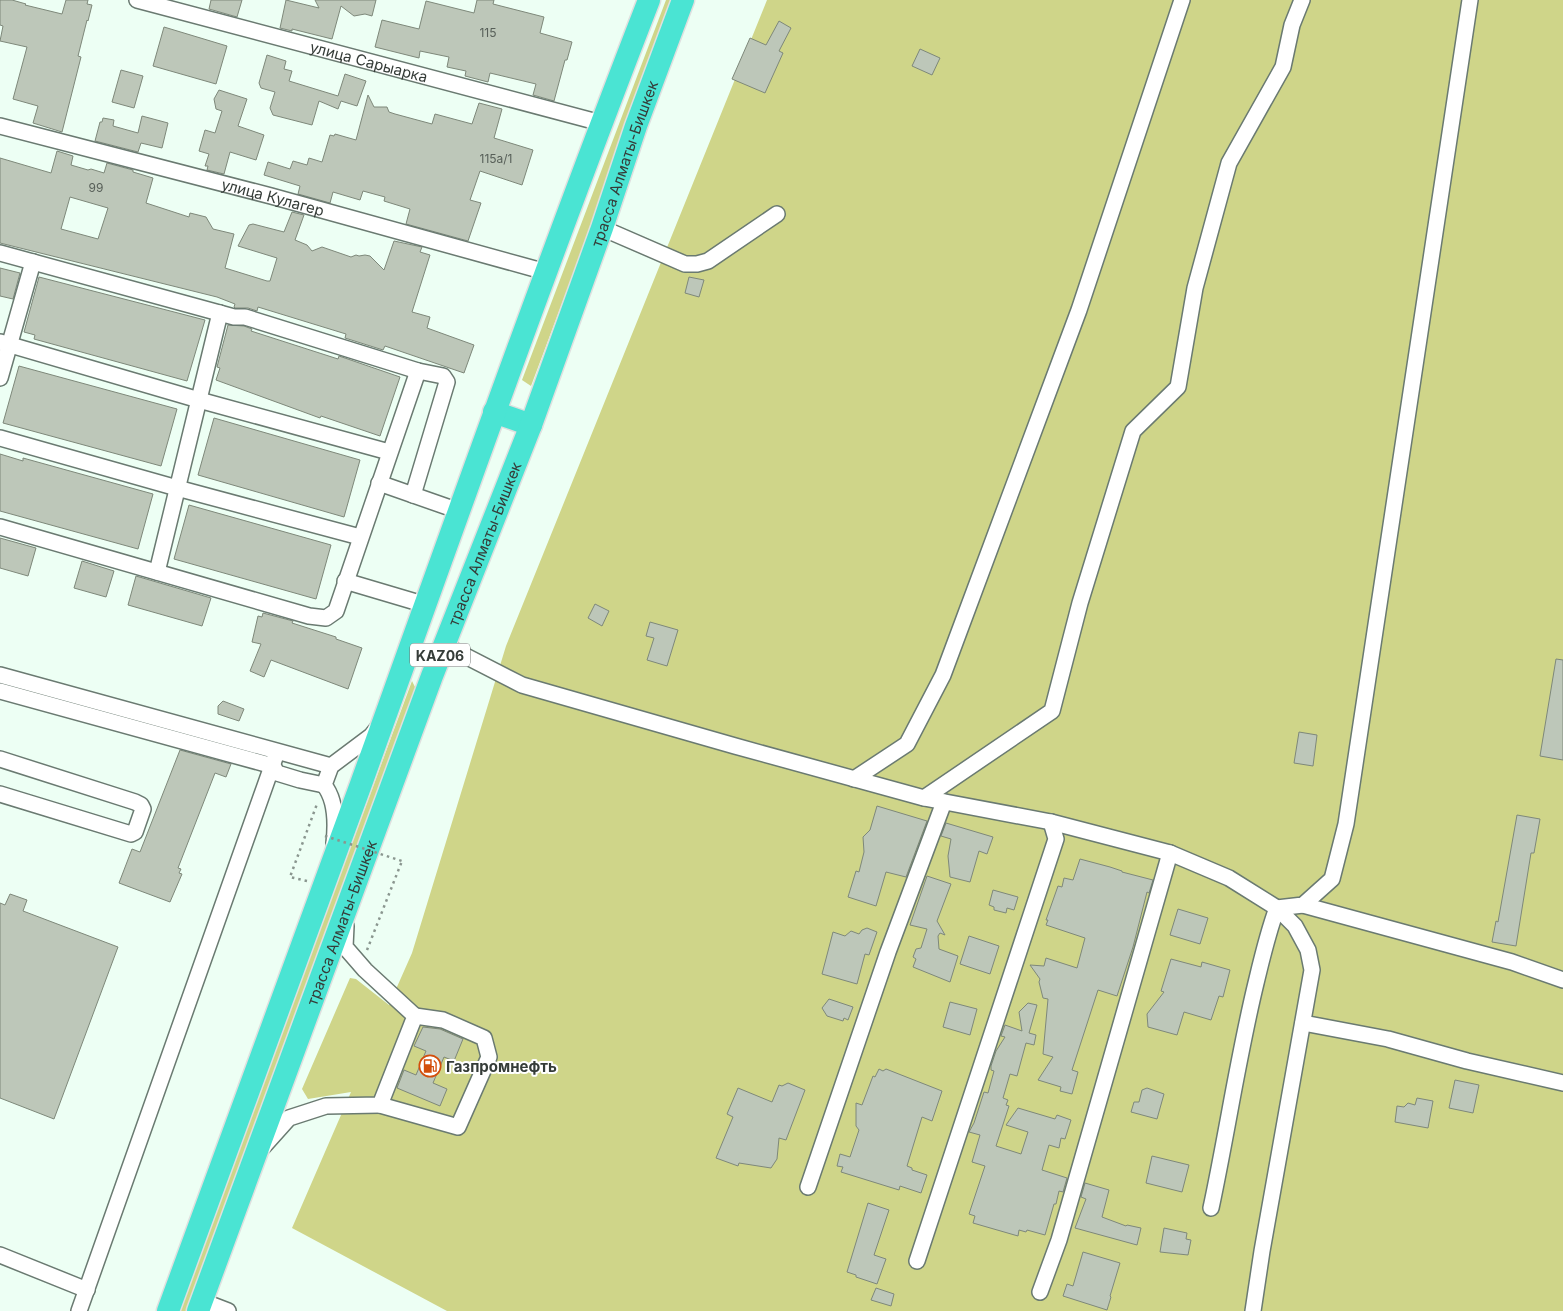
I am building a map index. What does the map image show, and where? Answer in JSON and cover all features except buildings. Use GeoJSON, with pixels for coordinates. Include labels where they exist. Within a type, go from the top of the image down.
{"type":"FeatureCollection","features":[{"type":"Feature","properties":{"kind":"highway","name":"трасса Алматы-Бишкек"},"geometry":{"type":"LineString","coordinates":[[168,1311],[333,862],[494,412],[601,123],[649,0]]}},
{"type":"Feature","properties":{"kind":"highway","name":"трасса Алматы-Бишкек"},"geometry":{"type":"LineString","coordinates":[[200,1306],[444,645],[531,425],[602,228],[636,126],[683,0]]}},
{"type":"Feature","properties":{"kind":"highway"},"geometry":{"type":"LineString","coordinates":[[494,412],[531,425]]}},
{"type":"Feature","properties":{"kind":"street","name":"улица Сарыарка"},"geometry":{"type":"LineString","coordinates":[[137,0],[601,123]]}},
{"type":"Feature","properties":{"kind":"street"},"geometry":{"type":"LineString","coordinates":[[854,779],[907,744],[943,675],[1079,310],[1182,0]]}},
{"type":"Feature","properties":{"kind":"street"},"geometry":{"type":"LineString","coordinates":[[924,798],[1052,711],[1080,603],[1134,432],[1178,387],[1195,288],[1229,163],[1283,67],[1292,25],[1302,0]]}},
{"type":"Feature","properties":{"kind":"street"},"geometry":{"type":"LineString","coordinates":[[1303,905],[1332,879],[1346,824],[1470,0]]}},
{"type":"Feature","properties":{"kind":"street","name":"улица Кулагер"},"geometry":{"type":"LineString","coordinates":[[0,126],[271,196],[546,272]]}},
{"type":"Feature","properties":{"kind":"street"},"geometry":{"type":"LineString","coordinates":[[602,228],[685,264],[697,264],[708,261],[777,214]]}},
{"type":"Feature","properties":{"kind":"street"},"geometry":{"type":"LineString","coordinates":[[0,253],[234,317],[245,317],[418,371],[443,376],[447,382],[413,495]]}},
{"type":"Feature","properties":{"kind":"street"},"geometry":{"type":"LineString","coordinates":[[0,378],[4,343],[33,262]]}},
{"type":"Feature","properties":{"kind":"street"},"geometry":{"type":"LineString","coordinates":[[157,572],[220,313]]}},
{"type":"Feature","properties":{"kind":"street"},"geometry":{"type":"LineString","coordinates":[[4,343],[199,400],[389,452]]}},
{"type":"Feature","properties":{"kind":"street"},"geometry":{"type":"LineString","coordinates":[[0,528],[309,616],[326,618],[336,611],[418,371]]}},
{"type":"Feature","properties":{"kind":"street"},"geometry":{"type":"LineString","coordinates":[[0,438],[360,537]]}},
{"type":"Feature","properties":{"kind":"street"},"geometry":{"type":"LineString","coordinates":[[379,483],[459,511]]}},
{"type":"Feature","properties":{"kind":"street"},"geometry":{"type":"LineString","coordinates":[[345,581],[426,604]]}},
{"type":"Feature","properties":{"kind":"street"},"geometry":{"type":"LineString","coordinates":[[444,645],[522,685],[924,798],[1051,822],[1170,853],[1229,878],[1276,908],[1295,926],[1310,959],[1312,970],[1253,1311]]}},
{"type":"Feature","properties":{"kind":"street"},"geometry":{"type":"LineString","coordinates":[[0,676],[275,759]]}},
{"type":"Feature","properties":{"kind":"street"},"geometry":{"type":"LineString","coordinates":[[0,691],[275,759],[330,766]]}},
{"type":"Feature","properties":{"kind":"street"},"geometry":{"type":"LineString","coordinates":[[324,785],[330,766],[371,736],[384,719]]}},
{"type":"Feature","properties":{"kind":"street"},"geometry":{"type":"LineString","coordinates":[[275,759],[277,773],[324,785],[330,794],[335,831],[333,862]]}},
{"type":"Feature","properties":{"kind":"street"},"geometry":{"type":"LineString","coordinates":[[79,1311],[275,759]]}},
{"type":"Feature","properties":{"kind":"street"},"geometry":{"type":"LineString","coordinates":[[0,760],[136,802],[144,809],[135,832],[131,834],[0,794]]}},
{"type":"Feature","properties":{"kind":"street"},"geometry":{"type":"LineString","coordinates":[[808,1187],[888,952],[944,802]]}},
{"type":"Feature","properties":{"kind":"street"},"geometry":{"type":"LineString","coordinates":[[918,1261],[1056,839],[1051,822]]}},
{"type":"Feature","properties":{"kind":"street"},"geometry":{"type":"LineString","coordinates":[[1040,1292],[1059,1240],[1170,853]]}},
{"type":"Feature","properties":{"kind":"street"},"geometry":{"type":"LineString","coordinates":[[1276,908],[1303,905],[1512,962],[1563,980]]}},
{"type":"Feature","properties":{"kind":"street"},"geometry":{"type":"LineString","coordinates":[[1211,1208],[1228,1131],[1234,1085],[1251,1005],[1276,908]]}},
{"type":"Feature","properties":{"kind":"street"},"geometry":{"type":"LineString","coordinates":[[255,1156],[289,1118],[326,1106],[380,1105],[458,1127],[489,1057],[484,1038],[443,1020],[415,1016],[361,966],[345,946],[346,911]]}},
{"type":"Feature","properties":{"kind":"street"},"geometry":{"type":"LineString","coordinates":[[380,1105],[415,1016]]}},
{"type":"Feature","properties":{"kind":"street"},"geometry":{"type":"LineString","coordinates":[[1303,1023],[1388,1039],[1467,1061],[1563,1083]]}},
{"type":"Feature","properties":{"kind":"street"},"geometry":{"type":"LineString","coordinates":[[0,1254],[87,1290]]}},
{"type":"Feature","properties":{"kind":"street"},"geometry":{"type":"LineString","coordinates":[[200,1306],[228,1311]]}},
{"type":"Feature","properties":{"kind":"path"},"geometry":{"type":"LineString","coordinates":[[308,881],[290,877],[324,785]]}},
{"type":"Feature","properties":{"kind":"path"},"geometry":{"type":"LineString","coordinates":[[325,836],[402,861],[361,966]]}},
{"type":"Feature","properties":{"kind":"green space"},"geometry":{"type":"Polygon","coordinates":[[[666,0],[676,0],[531,386],[522,380],[666,0]]]}},
{"type":"Feature","properties":{"kind":"green space"},"geometry":{"type":"Polygon","coordinates":[[[767,0],[1563,0],[1563,1311],[447,1311],[292,1228],[351,1092],[308,1099],[302,1089],[350,978],[356,979],[389,1005],[412,953],[506,646],[767,0]]]}},
{"type":"Feature","properties":{"kind":"green space"},"geometry":{"type":"Polygon","coordinates":[[[412,681],[417,691],[191,1311],[179,1311],[412,681]]]}},
{"type":"Feature","properties":{"kind":"place","name":"Газпромнефть"},"geometry":{"type":"Point","coordinates":[430,1066]}}]}
